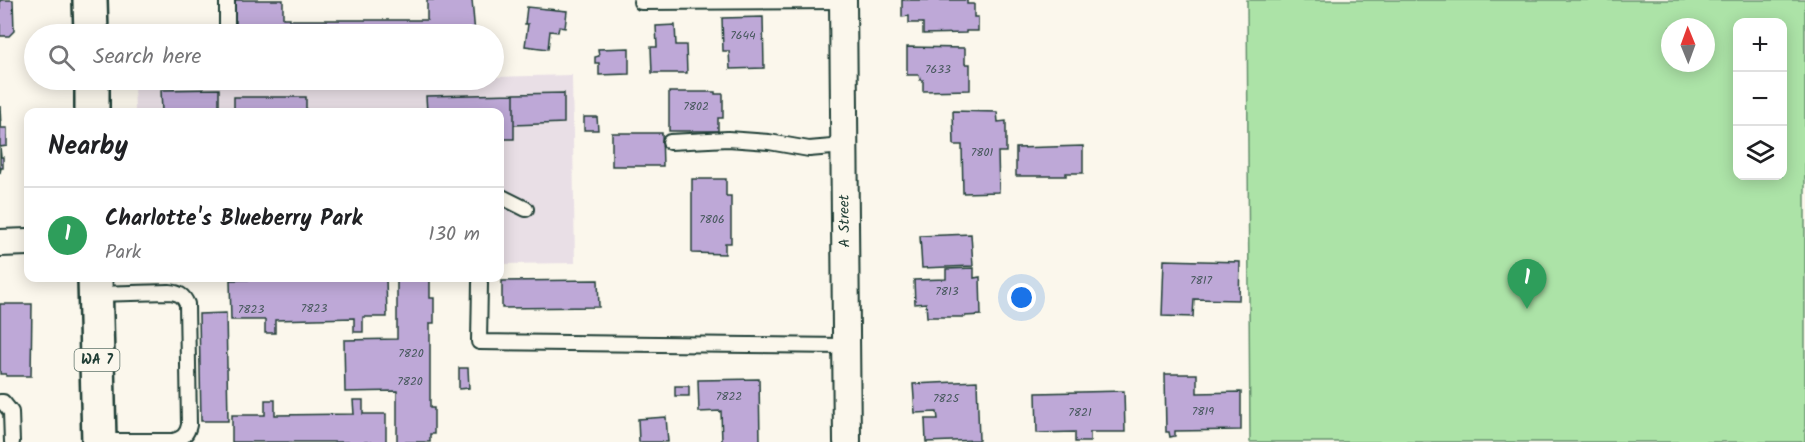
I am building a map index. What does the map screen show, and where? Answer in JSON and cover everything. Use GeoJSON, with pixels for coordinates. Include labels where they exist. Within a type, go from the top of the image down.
{"type":"FeatureCollection","features":[{"type":"Feature","properties":{"kind":"main road"},"geometry":{"type":"LineString","coordinates":[[90,0],[91,24]]}},
{"type":"Feature","properties":{"kind":"main road"},"geometry":{"type":"LineString","coordinates":[[92,90],[92,108]]}},
{"type":"Feature","properties":{"kind":"main road","name":"WA 7"},"geometry":{"type":"LineString","coordinates":[[95,286],[99,441]]}},
{"type":"Feature","properties":{"kind":"street","name":"A Street"},"geometry":{"type":"LineString","coordinates":[[843,1],[847,442]]}},
{"type":"Feature","properties":{"kind":"street"},"geometry":{"type":"LineString","coordinates":[[0,243],[24,242]]}},
{"type":"Feature","properties":{"kind":"lane"},"geometry":{"type":"LineString","coordinates":[[227,0],[227,24]]}},
{"type":"Feature","properties":{"kind":"lane"},"geometry":{"type":"LineString","coordinates":[[641,2],[843,1]]}},
{"type":"Feature","properties":{"kind":"lane"},"geometry":{"type":"LineString","coordinates":[[670,142],[728,139],[769,142],[810,149],[844,146]]}},
{"type":"Feature","properties":{"kind":"lane"},"geometry":{"type":"LineString","coordinates":[[504,198],[526,209]]}},
{"type":"Feature","properties":{"kind":"lane"},"geometry":{"type":"LineString","coordinates":[[480,283],[479,342],[846,346]]}},
{"type":"Feature","properties":{"kind":"lane"},"geometry":{"type":"LineString","coordinates":[[95,286],[178,293],[184,297],[187,304],[188,433],[173,441],[99,441]]}},
{"type":"Feature","properties":{"kind":"lane"},"geometry":{"type":"LineString","coordinates":[[0,402],[3,402],[11,412],[12,442]]}},
{"type":"Feature","properties":{"kind":"shaded area"},"geometry":{"type":"Polygon","coordinates":[[[572,75],[575,263],[504,264],[504,108],[135,108],[134,90],[504,90],[504,77],[572,75]]]}},
{"type":"Feature","properties":{"kind":"green space"},"geometry":{"type":"Polygon","coordinates":[[[1247,0],[1805,0],[1805,442],[1250,442],[1247,0]]]}},
{"type":"Feature","properties":{"kind":"building"},"geometry":{"type":"Polygon","coordinates":[[[0,0],[13,0],[14,31],[9,36],[0,36],[0,0]]]}},
{"type":"Feature","properties":{"kind":"building"},"geometry":{"type":"Polygon","coordinates":[[[234,0],[283,0],[283,18],[290,18],[290,20],[427,20],[427,0],[472,0],[474,24],[236,24],[236,21],[234,22],[234,0]]]}},
{"type":"Feature","properties":{"kind":"building"},"geometry":{"type":"Polygon","coordinates":[[[902,0],[967,0],[967,4],[974,4],[974,17],[978,17],[978,31],[923,34],[923,23],[909,23],[909,16],[902,17],[902,0]]]}},
{"type":"Feature","properties":{"kind":"building"},"geometry":{"type":"Polygon","coordinates":[[[527,7],[567,11],[565,28],[559,27],[558,32],[550,31],[548,49],[525,46],[528,24],[525,24],[527,7]]]}},
{"type":"Feature","properties":{"kind":"building"},"geometry":{"type":"Polygon","coordinates":[[[763,17],[764,68],[730,69],[729,51],[723,51],[722,18],[763,17]]]}},
{"type":"Feature","properties":{"kind":"building"},"geometry":{"type":"Polygon","coordinates":[[[675,25],[676,45],[686,45],[687,73],[652,73],[651,47],[657,47],[656,26],[675,25]]]}},
{"type":"Feature","properties":{"kind":"building"},"geometry":{"type":"Polygon","coordinates":[[[907,47],[965,48],[965,64],[970,64],[970,90],[923,91],[923,80],[920,80],[919,75],[907,75],[907,47]]]}},
{"type":"Feature","properties":{"kind":"building"},"geometry":{"type":"Polygon","coordinates":[[[629,48],[629,74],[599,75],[599,63],[595,63],[595,57],[599,56],[598,49],[629,48]]]}},
{"type":"Feature","properties":{"kind":"building"},"geometry":{"type":"Polygon","coordinates":[[[161,90],[219,90],[219,108],[162,108],[161,90]]]}},
{"type":"Feature","properties":{"kind":"building"},"geometry":{"type":"Polygon","coordinates":[[[669,92],[723,94],[723,118],[718,118],[718,131],[669,131],[669,92]]]}},
{"type":"Feature","properties":{"kind":"building"},"geometry":{"type":"Polygon","coordinates":[[[564,93],[564,123],[514,125],[514,94],[564,93]]]}},
{"type":"Feature","properties":{"kind":"building"},"geometry":{"type":"Polygon","coordinates":[[[514,94],[514,139],[504,139],[504,108],[427,108],[426,96],[514,94]]]}},
{"type":"Feature","properties":{"kind":"building"},"geometry":{"type":"Polygon","coordinates":[[[234,97],[306,97],[306,108],[234,108],[234,97]]]}},
{"type":"Feature","properties":{"kind":"building"},"geometry":{"type":"Polygon","coordinates":[[[0,106],[1,128],[7,128],[7,146],[0,147],[0,106]]]}},
{"type":"Feature","properties":{"kind":"building"},"geometry":{"type":"Polygon","coordinates":[[[953,111],[997,112],[998,122],[1006,121],[1006,152],[998,152],[999,192],[963,193],[962,145],[954,145],[953,111]]]}},
{"type":"Feature","properties":{"kind":"building"},"geometry":{"type":"Polygon","coordinates":[[[584,117],[597,117],[598,130],[584,130],[584,117]]]}},
{"type":"Feature","properties":{"kind":"building"},"geometry":{"type":"Polygon","coordinates":[[[612,133],[662,133],[663,166],[612,166],[612,133]]]}},
{"type":"Feature","properties":{"kind":"building"},"geometry":{"type":"Polygon","coordinates":[[[1083,146],[1083,173],[1066,173],[1066,176],[1016,176],[1016,148],[1083,146]]]}},
{"type":"Feature","properties":{"kind":"building"},"geometry":{"type":"Polygon","coordinates":[[[0,147],[3,168],[0,173],[0,147]]]}},
{"type":"Feature","properties":{"kind":"building"},"geometry":{"type":"Polygon","coordinates":[[[692,179],[726,179],[726,196],[731,196],[731,243],[725,243],[725,254],[692,253],[692,179]]]}},
{"type":"Feature","properties":{"kind":"building"},"geometry":{"type":"Polygon","coordinates":[[[971,234],[973,266],[922,268],[920,236],[971,234]]]}},
{"type":"Feature","properties":{"kind":"building"},"geometry":{"type":"Polygon","coordinates":[[[1164,260],[1240,262],[1239,300],[1194,299],[1193,317],[1162,316],[1164,260]]]}},
{"type":"Feature","properties":{"kind":"building"},"geometry":{"type":"Polygon","coordinates":[[[974,268],[974,278],[980,277],[981,315],[927,317],[926,303],[915,304],[914,280],[946,279],[946,269],[974,268]]]}},
{"type":"Feature","properties":{"kind":"building"},"geometry":{"type":"Polygon","coordinates":[[[598,280],[599,307],[502,308],[502,282],[598,280]]]}},
{"type":"Feature","properties":{"kind":"building"},"geometry":{"type":"Polygon","coordinates":[[[230,282],[386,282],[387,317],[363,317],[363,332],[354,332],[354,318],[275,320],[275,333],[265,333],[265,320],[231,320],[230,282]]]}},
{"type":"Feature","properties":{"kind":"building"},"geometry":{"type":"Polygon","coordinates":[[[397,282],[430,282],[430,298],[434,298],[434,323],[430,323],[430,408],[434,408],[434,434],[430,434],[430,442],[397,442],[397,391],[345,392],[344,340],[397,339],[397,282]]]}},
{"type":"Feature","properties":{"kind":"building"},"geometry":{"type":"Polygon","coordinates":[[[0,304],[32,304],[31,376],[0,374],[0,304]]]}},
{"type":"Feature","properties":{"kind":"building"},"geometry":{"type":"Polygon","coordinates":[[[226,313],[228,421],[201,421],[199,314],[226,313]]]}},
{"type":"Feature","properties":{"kind":"building"},"geometry":{"type":"Polygon","coordinates":[[[459,368],[468,368],[469,388],[459,389],[459,368]]]}},
{"type":"Feature","properties":{"kind":"building"},"geometry":{"type":"Polygon","coordinates":[[[1165,374],[1197,374],[1197,393],[1241,392],[1241,430],[1175,431],[1175,436],[1170,437],[1169,432],[1166,432],[1165,374]]]}},
{"type":"Feature","properties":{"kind":"building"},"geometry":{"type":"Polygon","coordinates":[[[759,379],[760,442],[722,442],[721,411],[699,412],[698,380],[759,379]]]}},
{"type":"Feature","properties":{"kind":"building"},"geometry":{"type":"Polygon","coordinates":[[[977,381],[979,440],[926,442],[925,419],[938,419],[937,412],[915,413],[913,384],[977,381]]]}},
{"type":"Feature","properties":{"kind":"building"},"geometry":{"type":"Polygon","coordinates":[[[675,386],[689,386],[689,396],[675,396],[675,386]]]}},
{"type":"Feature","properties":{"kind":"building"},"geometry":{"type":"Polygon","coordinates":[[[1124,391],[1125,432],[1090,432],[1090,442],[1075,442],[1075,432],[1037,433],[1036,393],[1124,391]]]}},
{"type":"Feature","properties":{"kind":"building"},"geometry":{"type":"Polygon","coordinates":[[[265,400],[275,400],[275,415],[354,414],[353,400],[363,400],[363,414],[386,414],[386,442],[232,442],[232,415],[265,415],[265,400]]]}},
{"type":"Feature","properties":{"kind":"building"},"geometry":{"type":"Polygon","coordinates":[[[666,417],[668,442],[639,442],[638,419],[666,417]]]}},
{"type":"Feature","properties":{"kind":"place","name":"Charlotte's Blueberry Park"},"geometry":{"type":"Point","coordinates":[1527,309]}}]}
